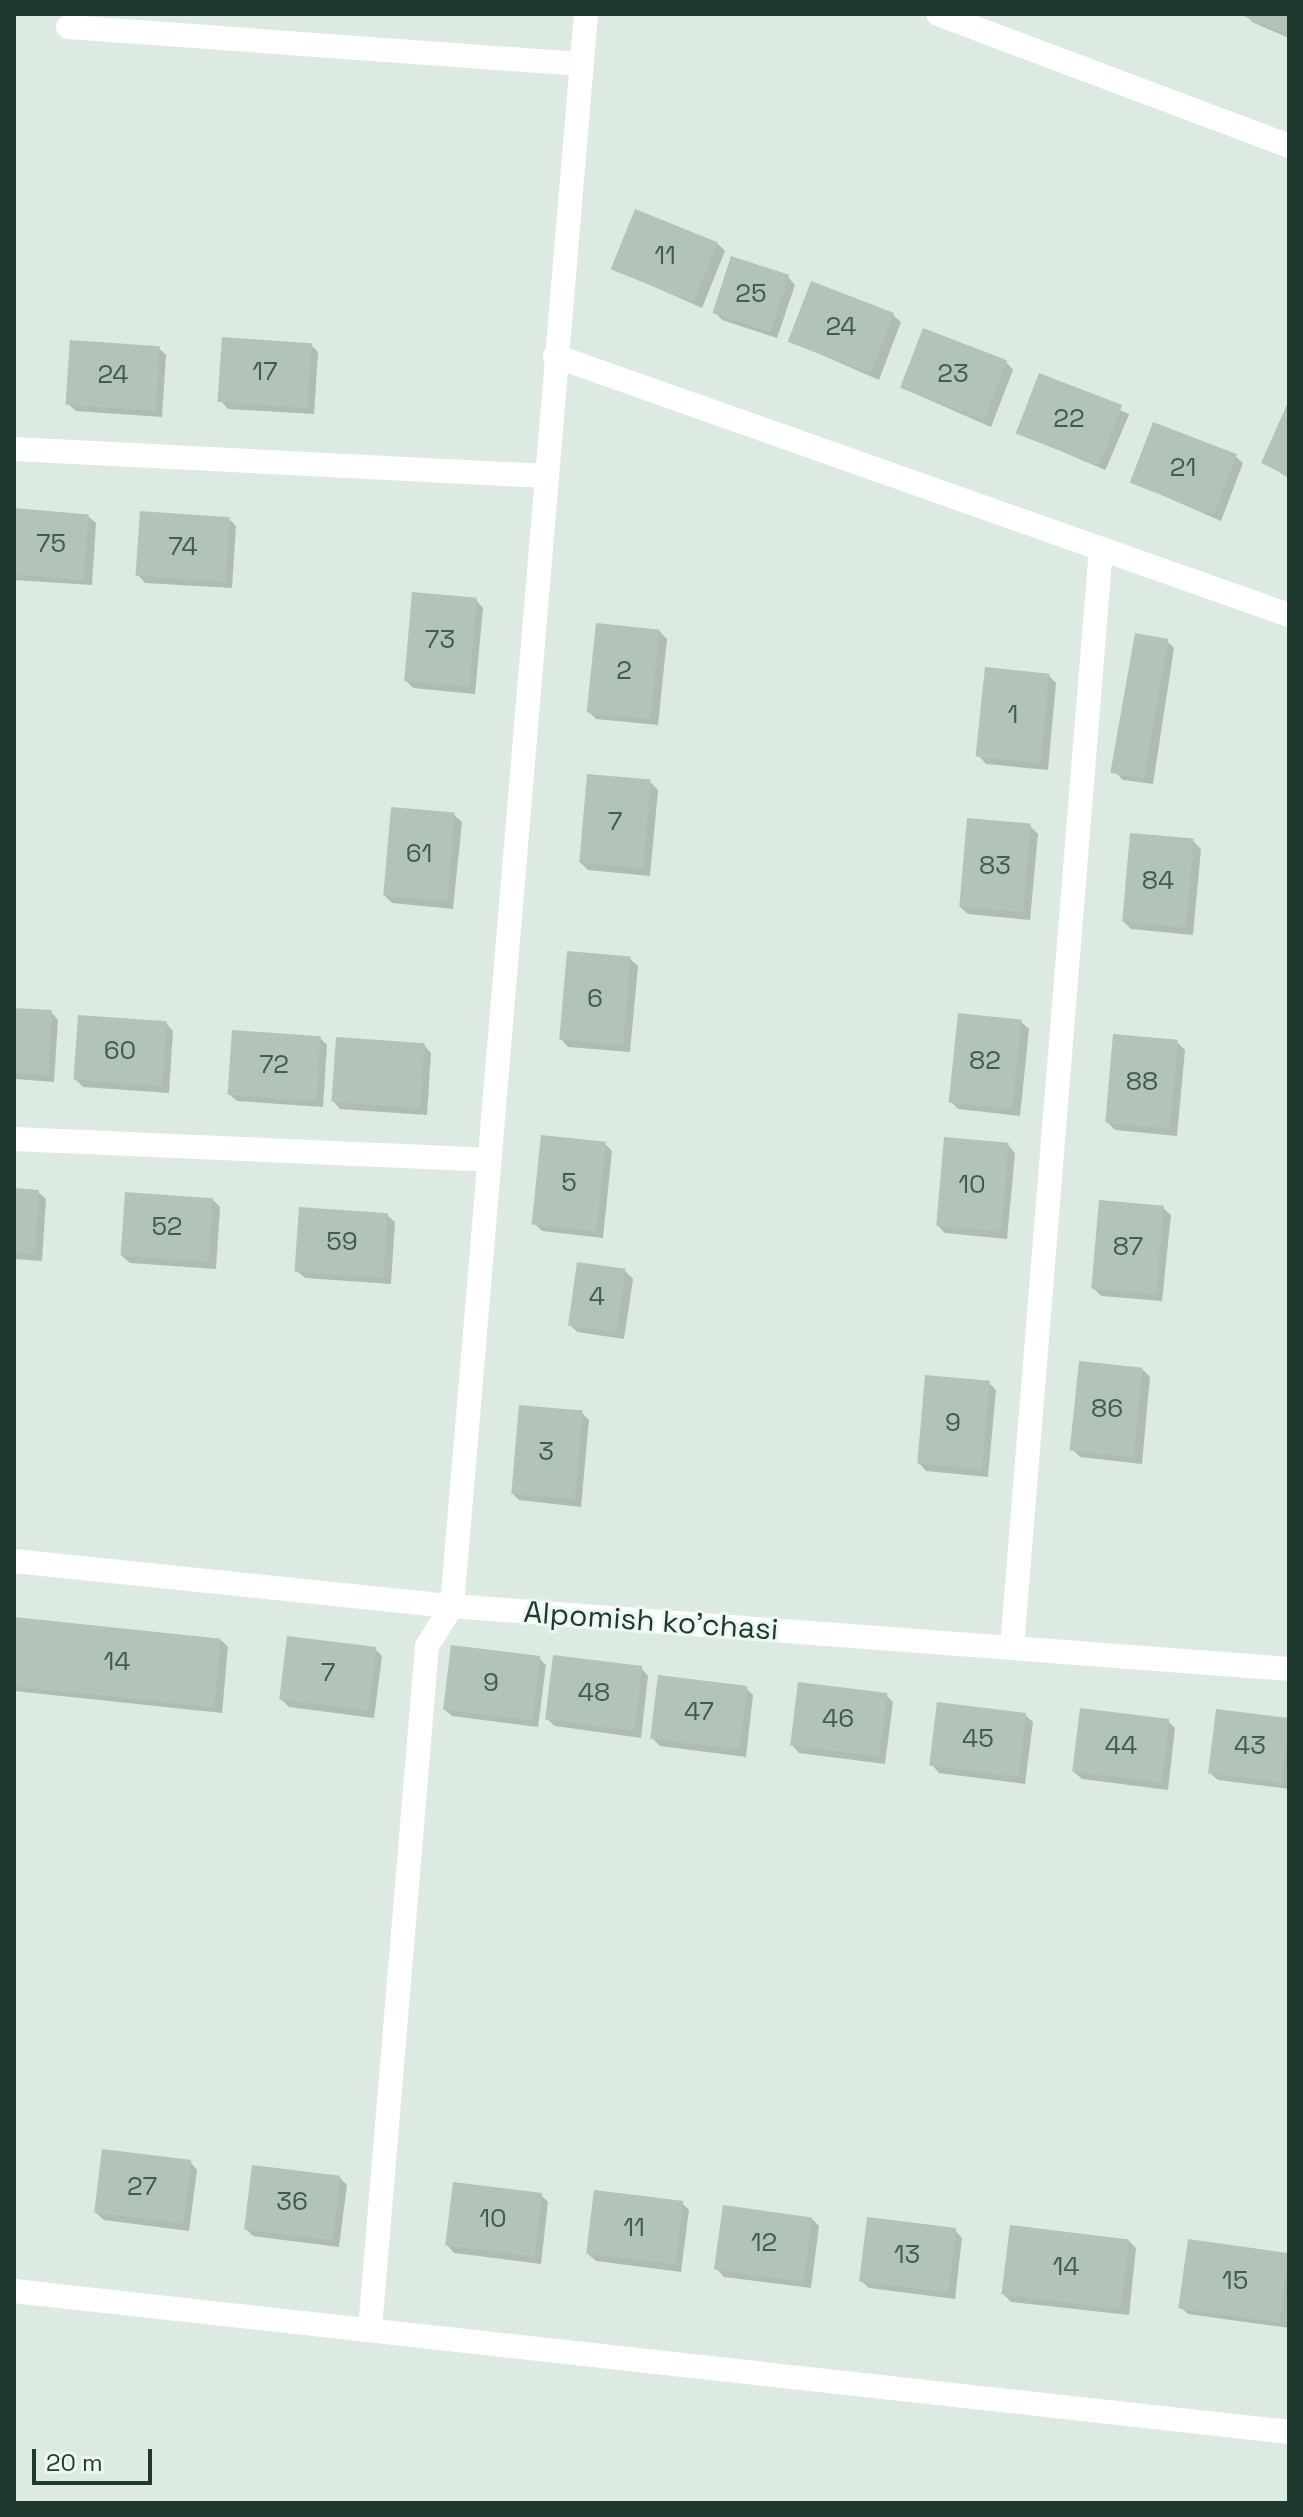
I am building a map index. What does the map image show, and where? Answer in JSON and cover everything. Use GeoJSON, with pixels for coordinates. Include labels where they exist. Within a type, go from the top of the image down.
{"type":"FeatureCollection","features":[{"type":"Feature","properties":{"kind":"street"},"geometry":{"type":"LineString","coordinates":[[370,2329],[427,1646],[452,1606],[586,14]]}},
{"type":"Feature","properties":{"kind":"street"},"geometry":{"type":"LineString","coordinates":[[938,14],[1289,146]]}},
{"type":"Feature","properties":{"kind":"street"},"geometry":{"type":"LineString","coordinates":[[68,27],[581,64]]}},
{"type":"Feature","properties":{"kind":"street"},"geometry":{"type":"LineString","coordinates":[[555,356],[1289,615]]}},
{"type":"Feature","properties":{"kind":"street"},"geometry":{"type":"LineString","coordinates":[[14,449],[545,476]]}},
{"type":"Feature","properties":{"kind":"street"},"geometry":{"type":"LineString","coordinates":[[1012,1647],[1101,549]]}},
{"type":"Feature","properties":{"kind":"street"},"geometry":{"type":"LineString","coordinates":[[14,1139],[489,1160]]}},
{"type":"Feature","properties":{"kind":"street","name":"Alpomish ko'chasi"},"geometry":{"type":"LineString","coordinates":[[14,1561],[452,1606],[1289,1669]]}},
{"type":"Feature","properties":{"kind":"street"},"geometry":{"type":"LineString","coordinates":[[14,2291],[1289,2432]]}},
{"type":"Feature","properties":{"kind":"building"},"geometry":{"type":"Polygon","coordinates":[[[1239,14],[1289,14],[1289,36],[1239,14]]]}},
{"type":"Feature","properties":{"kind":"building"},"geometry":{"type":"Polygon","coordinates":[[[635,209],[718,242],[693,303],[611,269],[635,209]]]}},
{"type":"Feature","properties":{"kind":"building"},"geometry":{"type":"Polygon","coordinates":[[[731,256],[789,275],[770,332],[712,313],[731,256]]]}},
{"type":"Feature","properties":{"kind":"building"},"geometry":{"type":"Polygon","coordinates":[[[811,281],[894,313],[871,374],[788,342],[811,281]]]}},
{"type":"Feature","properties":{"kind":"building"},"geometry":{"type":"Polygon","coordinates":[[[923,328],[1007,360],[984,420],[900,388],[923,328]]]}},
{"type":"Feature","properties":{"kind":"building"},"geometry":{"type":"Polygon","coordinates":[[[222,337],[312,343],[307,408],[217,402],[222,337]]]}},
{"type":"Feature","properties":{"kind":"building"},"geometry":{"type":"Polygon","coordinates":[[[70,340],[160,346],[155,411],[65,405],[70,340]]]}},
{"type":"Feature","properties":{"kind":"building"},"geometry":{"type":"Polygon","coordinates":[[[1039,373],[1122,405],[1099,466],[1016,434],[1039,373]]]}},
{"type":"Feature","properties":{"kind":"building"},"geometry":{"type":"Polygon","coordinates":[[[1289,400],[1289,472],[1287,475],[1261,463],[1289,400]]]}},
{"type":"Feature","properties":{"kind":"building"},"geometry":{"type":"Polygon","coordinates":[[[1153,422],[1237,454],[1214,515],[1130,483],[1153,422]]]}},
{"type":"Feature","properties":{"kind":"building"},"geometry":{"type":"Polygon","coordinates":[[[14,508],[89,515],[83,580],[14,574],[14,508]]]}},
{"type":"Feature","properties":{"kind":"building"},"geometry":{"type":"Polygon","coordinates":[[[140,511],[230,517],[225,582],[135,576],[140,511]]]}},
{"type":"Feature","properties":{"kind":"building"},"geometry":{"type":"Polygon","coordinates":[[[412,592],[477,598],[469,686],[404,681],[412,592]]]}},
{"type":"Feature","properties":{"kind":"building"},"geometry":{"type":"Polygon","coordinates":[[[596,623],[660,630],[650,719],[587,713],[596,623]]]}},
{"type":"Feature","properties":{"kind":"building"},"geometry":{"type":"Polygon","coordinates":[[[1135,633],[1168,639],[1144,779],[1110,773],[1135,633]]]}},
{"type":"Feature","properties":{"kind":"building"},"geometry":{"type":"Polygon","coordinates":[[[985,667],[1050,674],[1040,763],[976,757],[985,667]]]}},
{"type":"Feature","properties":{"kind":"building"},"geometry":{"type":"Polygon","coordinates":[[[587,774],[651,780],[643,868],[579,863],[587,774]]]}},
{"type":"Feature","properties":{"kind":"building"},"geometry":{"type":"Polygon","coordinates":[[[391,807],[455,813],[447,901],[383,896],[391,807]]]}},
{"type":"Feature","properties":{"kind":"building"},"geometry":{"type":"Polygon","coordinates":[[[967,818],[1031,824],[1023,912],[959,907],[967,818]]]}},
{"type":"Feature","properties":{"kind":"building"},"geometry":{"type":"Polygon","coordinates":[[[1130,833],[1194,839],[1186,927],[1122,922],[1130,833]]]}},
{"type":"Feature","properties":{"kind":"building"},"geometry":{"type":"Polygon","coordinates":[[[567,951],[631,957],[623,1045],[559,1040],[567,951]]]}},
{"type":"Feature","properties":{"kind":"building"},"geometry":{"type":"Polygon","coordinates":[[[14,1008],[52,1010],[49,1075],[14,1073],[14,1008]]]}},
{"type":"Feature","properties":{"kind":"building"},"geometry":{"type":"Polygon","coordinates":[[[958,1013],[1022,1020],[1012,1109],[949,1103],[958,1013]]]}},
{"type":"Feature","properties":{"kind":"building"},"geometry":{"type":"Polygon","coordinates":[[[78,1015],[167,1021],[162,1086],[73,1080],[78,1015]]]}},
{"type":"Feature","properties":{"kind":"building"},"geometry":{"type":"Polygon","coordinates":[[[232,1030],[321,1036],[316,1101],[227,1095],[232,1030]]]}},
{"type":"Feature","properties":{"kind":"building"},"geometry":{"type":"Polygon","coordinates":[[[1113,1034],[1178,1040],[1170,1128],[1105,1123],[1113,1034]]]}},
{"type":"Feature","properties":{"kind":"building"},"geometry":{"type":"Polygon","coordinates":[[[336,1037],[425,1043],[420,1108],[331,1102],[336,1037]]]}},
{"type":"Feature","properties":{"kind":"building"},"geometry":{"type":"Polygon","coordinates":[[[541,1135],[606,1142],[596,1231],[532,1225],[541,1135]]]}},
{"type":"Feature","properties":{"kind":"building"},"geometry":{"type":"Polygon","coordinates":[[[944,1137],[1009,1143],[1001,1231],[936,1226],[944,1137]]]}},
{"type":"Feature","properties":{"kind":"building"},"geometry":{"type":"Polygon","coordinates":[[[14,1188],[39,1190],[35,1254],[14,1253],[14,1188]]]}},
{"type":"Feature","properties":{"kind":"building"},"geometry":{"type":"Polygon","coordinates":[[[125,1192],[213,1198],[208,1262],[121,1256],[125,1192]]]}},
{"type":"Feature","properties":{"kind":"building"},"geometry":{"type":"Polygon","coordinates":[[[1099,1200],[1164,1206],[1156,1294],[1091,1289],[1099,1200]]]}},
{"type":"Feature","properties":{"kind":"building"},"geometry":{"type":"Polygon","coordinates":[[[299,1207],[388,1213],[383,1278],[294,1272],[299,1207]]]}},
{"type":"Feature","properties":{"kind":"building"},"geometry":{"type":"Polygon","coordinates":[[[577,1262],[626,1269],[617,1332],[568,1325],[577,1262]]]}},
{"type":"Feature","properties":{"kind":"building"},"geometry":{"type":"Polygon","coordinates":[[[1079,1361],[1143,1368],[1133,1457],[1070,1451],[1079,1361]]]}},
{"type":"Feature","properties":{"kind":"building"},"geometry":{"type":"Polygon","coordinates":[[[925,1375],[990,1381],[982,1469],[917,1464],[925,1375]]]}},
{"type":"Feature","properties":{"kind":"building"},"geometry":{"type":"Polygon","coordinates":[[[519,1405],[583,1411],[575,1499],[511,1494],[519,1405]]]}},
{"type":"Feature","properties":{"kind":"building"},"geometry":{"type":"Polygon","coordinates":[[[14,1617],[221,1639],[214,1707],[14,1686],[14,1617]]]}},
{"type":"Feature","properties":{"kind":"building"},"geometry":{"type":"Polygon","coordinates":[[[287,1636],[376,1647],[369,1710],[279,1700],[287,1636]]]}},
{"type":"Feature","properties":{"kind":"building"},"geometry":{"type":"Polygon","coordinates":[[[451,1645],[540,1656],[532,1720],[443,1710],[451,1645]]]}},
{"type":"Feature","properties":{"kind":"building"},"geometry":{"type":"Polygon","coordinates":[[[553,1655],[642,1666],[634,1730],[545,1720],[553,1655]]]}},
{"type":"Feature","properties":{"kind":"building"},"geometry":{"type":"Polygon","coordinates":[[[658,1675],[747,1686],[740,1749],[650,1739],[658,1675]]]}},
{"type":"Feature","properties":{"kind":"building"},"geometry":{"type":"Polygon","coordinates":[[[798,1682],[887,1693],[880,1756],[790,1746],[798,1682]]]}},
{"type":"Feature","properties":{"kind":"building"},"geometry":{"type":"Polygon","coordinates":[[[937,1702],[1026,1713],[1019,1776],[929,1766],[937,1702]]]}},
{"type":"Feature","properties":{"kind":"building"},"geometry":{"type":"Polygon","coordinates":[[[1080,1708],[1169,1719],[1162,1782],[1072,1772],[1080,1708]]]}},
{"type":"Feature","properties":{"kind":"building"},"geometry":{"type":"Polygon","coordinates":[[[1216,1709],[1289,1718],[1282,1783],[1208,1774],[1216,1709]]]}},
{"type":"Feature","properties":{"kind":"building"},"geometry":{"type":"Polygon","coordinates":[[[102,2149],[191,2160],[184,2223],[94,2213],[102,2149]]]}},
{"type":"Feature","properties":{"kind":"building"},"geometry":{"type":"Polygon","coordinates":[[[252,2165],[340,2176],[332,2240],[244,2230],[252,2165]]]}},
{"type":"Feature","properties":{"kind":"building"},"geometry":{"type":"Polygon","coordinates":[[[453,2182],[542,2193],[535,2256],[445,2246],[453,2182]]]}},
{"type":"Feature","properties":{"kind":"building"},"geometry":{"type":"Polygon","coordinates":[[[594,2190],[683,2201],[676,2264],[586,2254],[594,2190]]]}},
{"type":"Feature","properties":{"kind":"building"},"geometry":{"type":"Polygon","coordinates":[[[723,2205],[812,2218],[803,2282],[714,2269],[723,2205]]]}},
{"type":"Feature","properties":{"kind":"building"},"geometry":{"type":"Polygon","coordinates":[[[867,2217],[956,2228],[948,2292],[859,2282],[867,2217]]]}},
{"type":"Feature","properties":{"kind":"building"},"geometry":{"type":"Polygon","coordinates":[[[1010,2225],[1129,2240],[1121,2309],[1001,2294],[1010,2225]]]}},
{"type":"Feature","properties":{"kind":"building"},"geometry":{"type":"Polygon","coordinates":[[[1188,2239],[1289,2253],[1279,2323],[1178,2308],[1188,2239]]]}}]}
